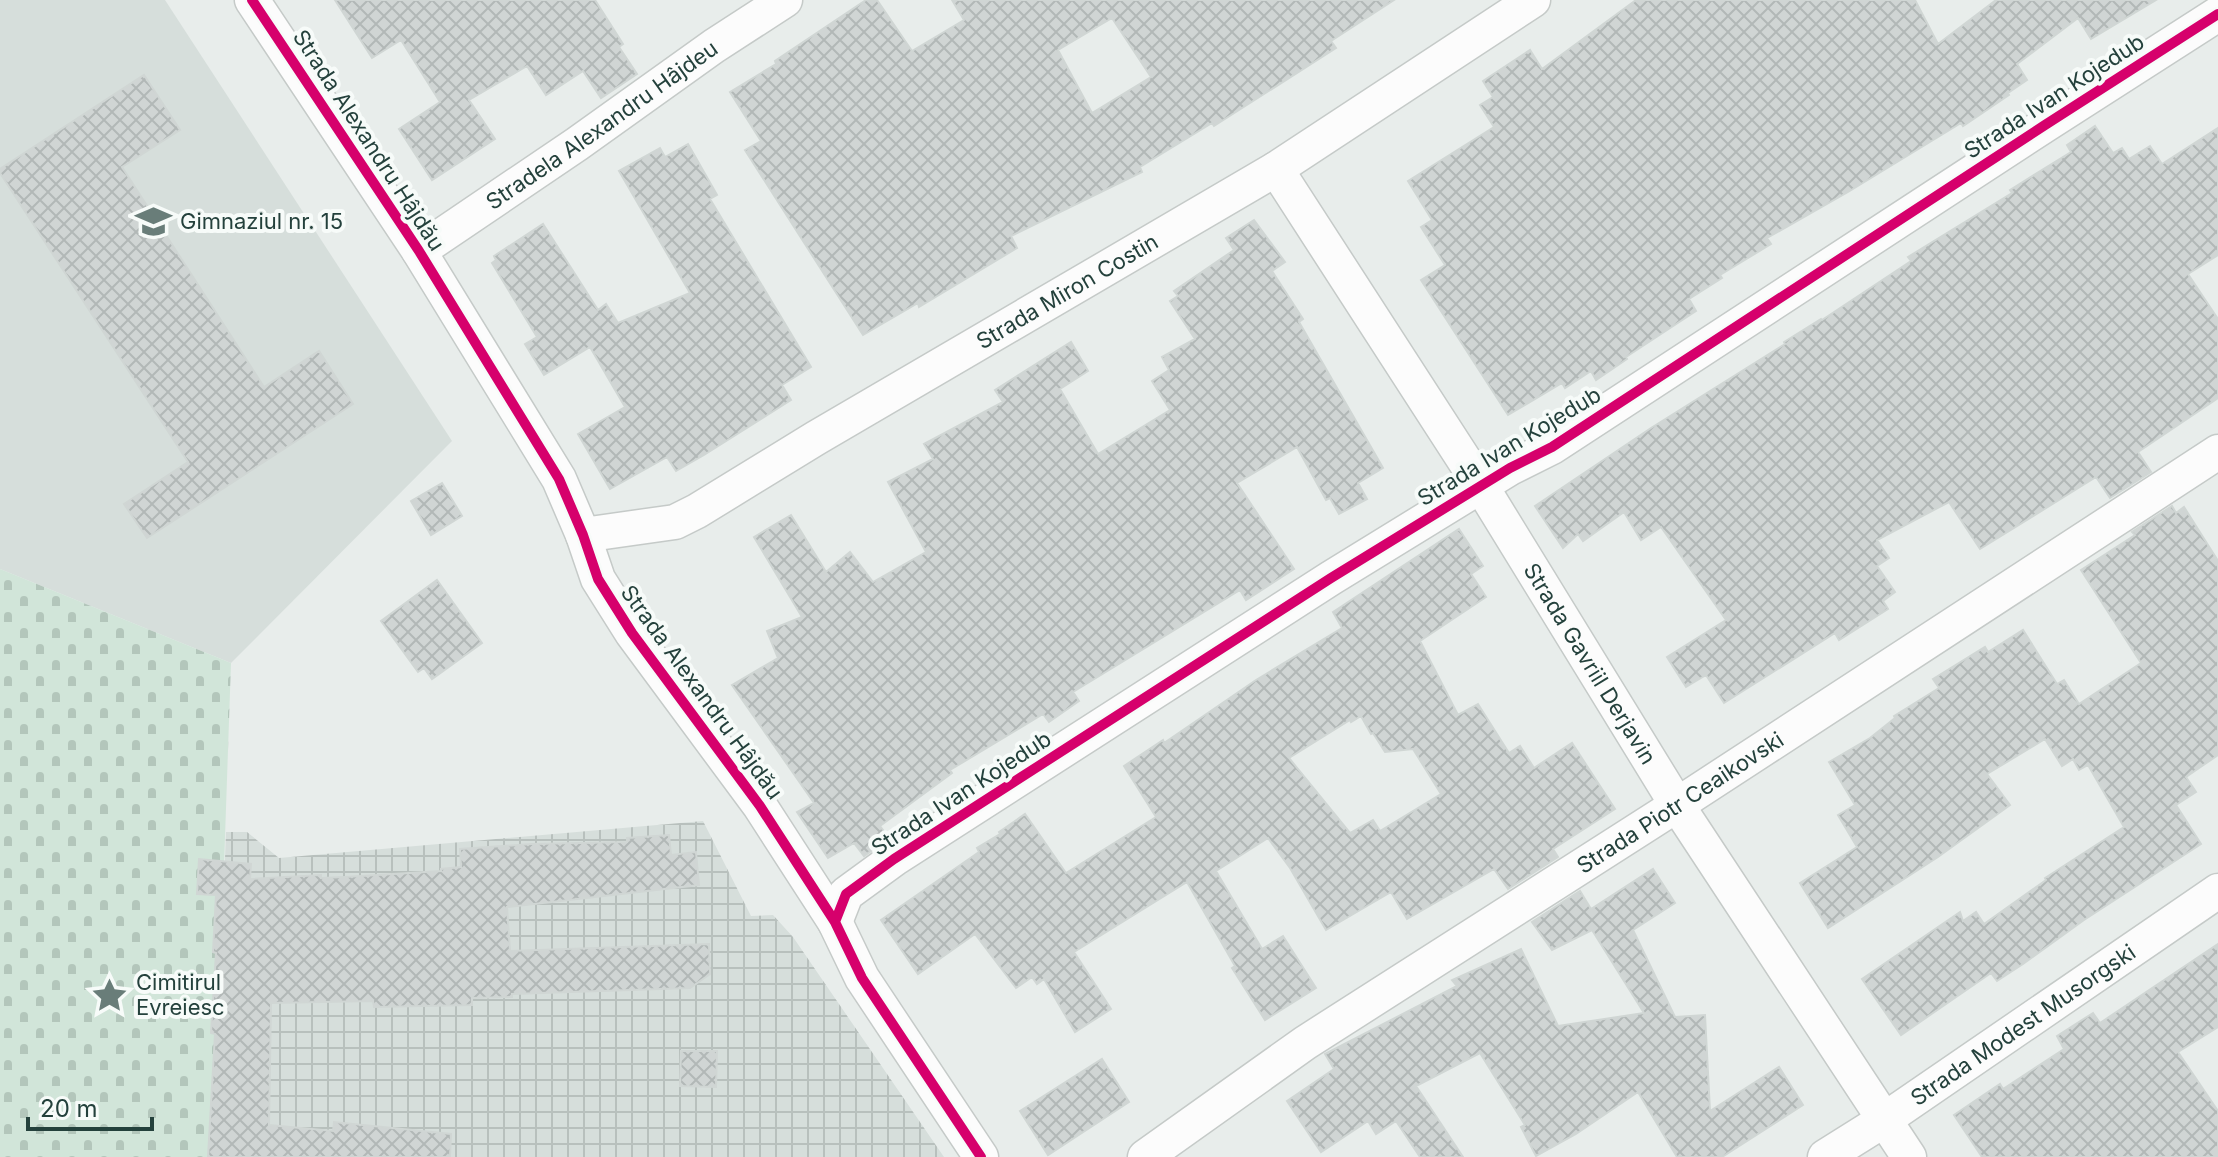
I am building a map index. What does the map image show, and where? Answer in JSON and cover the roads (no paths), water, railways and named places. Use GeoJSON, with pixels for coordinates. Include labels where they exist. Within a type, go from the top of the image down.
{"type":"FeatureCollection","features":[{"type":"Feature","properties":{"kind":"street","name":"Strada Alexandru Hâjdău"},"geometry":{"type":"LineString","coordinates":[[253,0],[419,251],[559,479],[598,579],[632,633],[760,806],[835,922],[862,978],[981,1157]]}},
{"type":"Feature","properties":{"kind":"street","name":"Stradela Alexandru Hâjdeu"},"geometry":{"type":"LineString","coordinates":[[419,251],[785,0]]}},
{"type":"Feature","properties":{"kind":"street","name":"Strada Miron Costin"},"geometry":{"type":"LineString","coordinates":[[583,535],[675,522],[697,511],[1276,169],[1533,0]]}},
{"type":"Feature","properties":{"kind":"street","name":"Strada Ivan Kojedub"},"geometry":{"type":"LineString","coordinates":[[835,922],[846,894],[894,859],[1331,578],[1510,468],[1552,447],[2218,14]]}},
{"type":"Feature","properties":{"kind":"street","name":"Strada Gavriil Derjavin"},"geometry":{"type":"LineString","coordinates":[[1276,169],[1481,486],[1677,805],[1909,1157]]}},
{"type":"Feature","properties":{"kind":"street","name":"Strada Piotr Ceaikovski"},"geometry":{"type":"LineString","coordinates":[[1145,1157],[1305,1043],[2218,452]]}},
{"type":"Feature","properties":{"kind":"street","name":"Strada Modest Musorgski"},"geometry":{"type":"LineString","coordinates":[[1825,1157],[1884,1120],[2218,891]]}},
{"type":"Feature","properties":{"kind":"place","name":"Gimnaziul nr. 15"},"geometry":{"type":"Point","coordinates":[154,221]}},
{"type":"Feature","properties":{"kind":"place","name":"Cimitirul Evreiesc"},"geometry":{"type":"Point","coordinates":[110,995]}}]}
